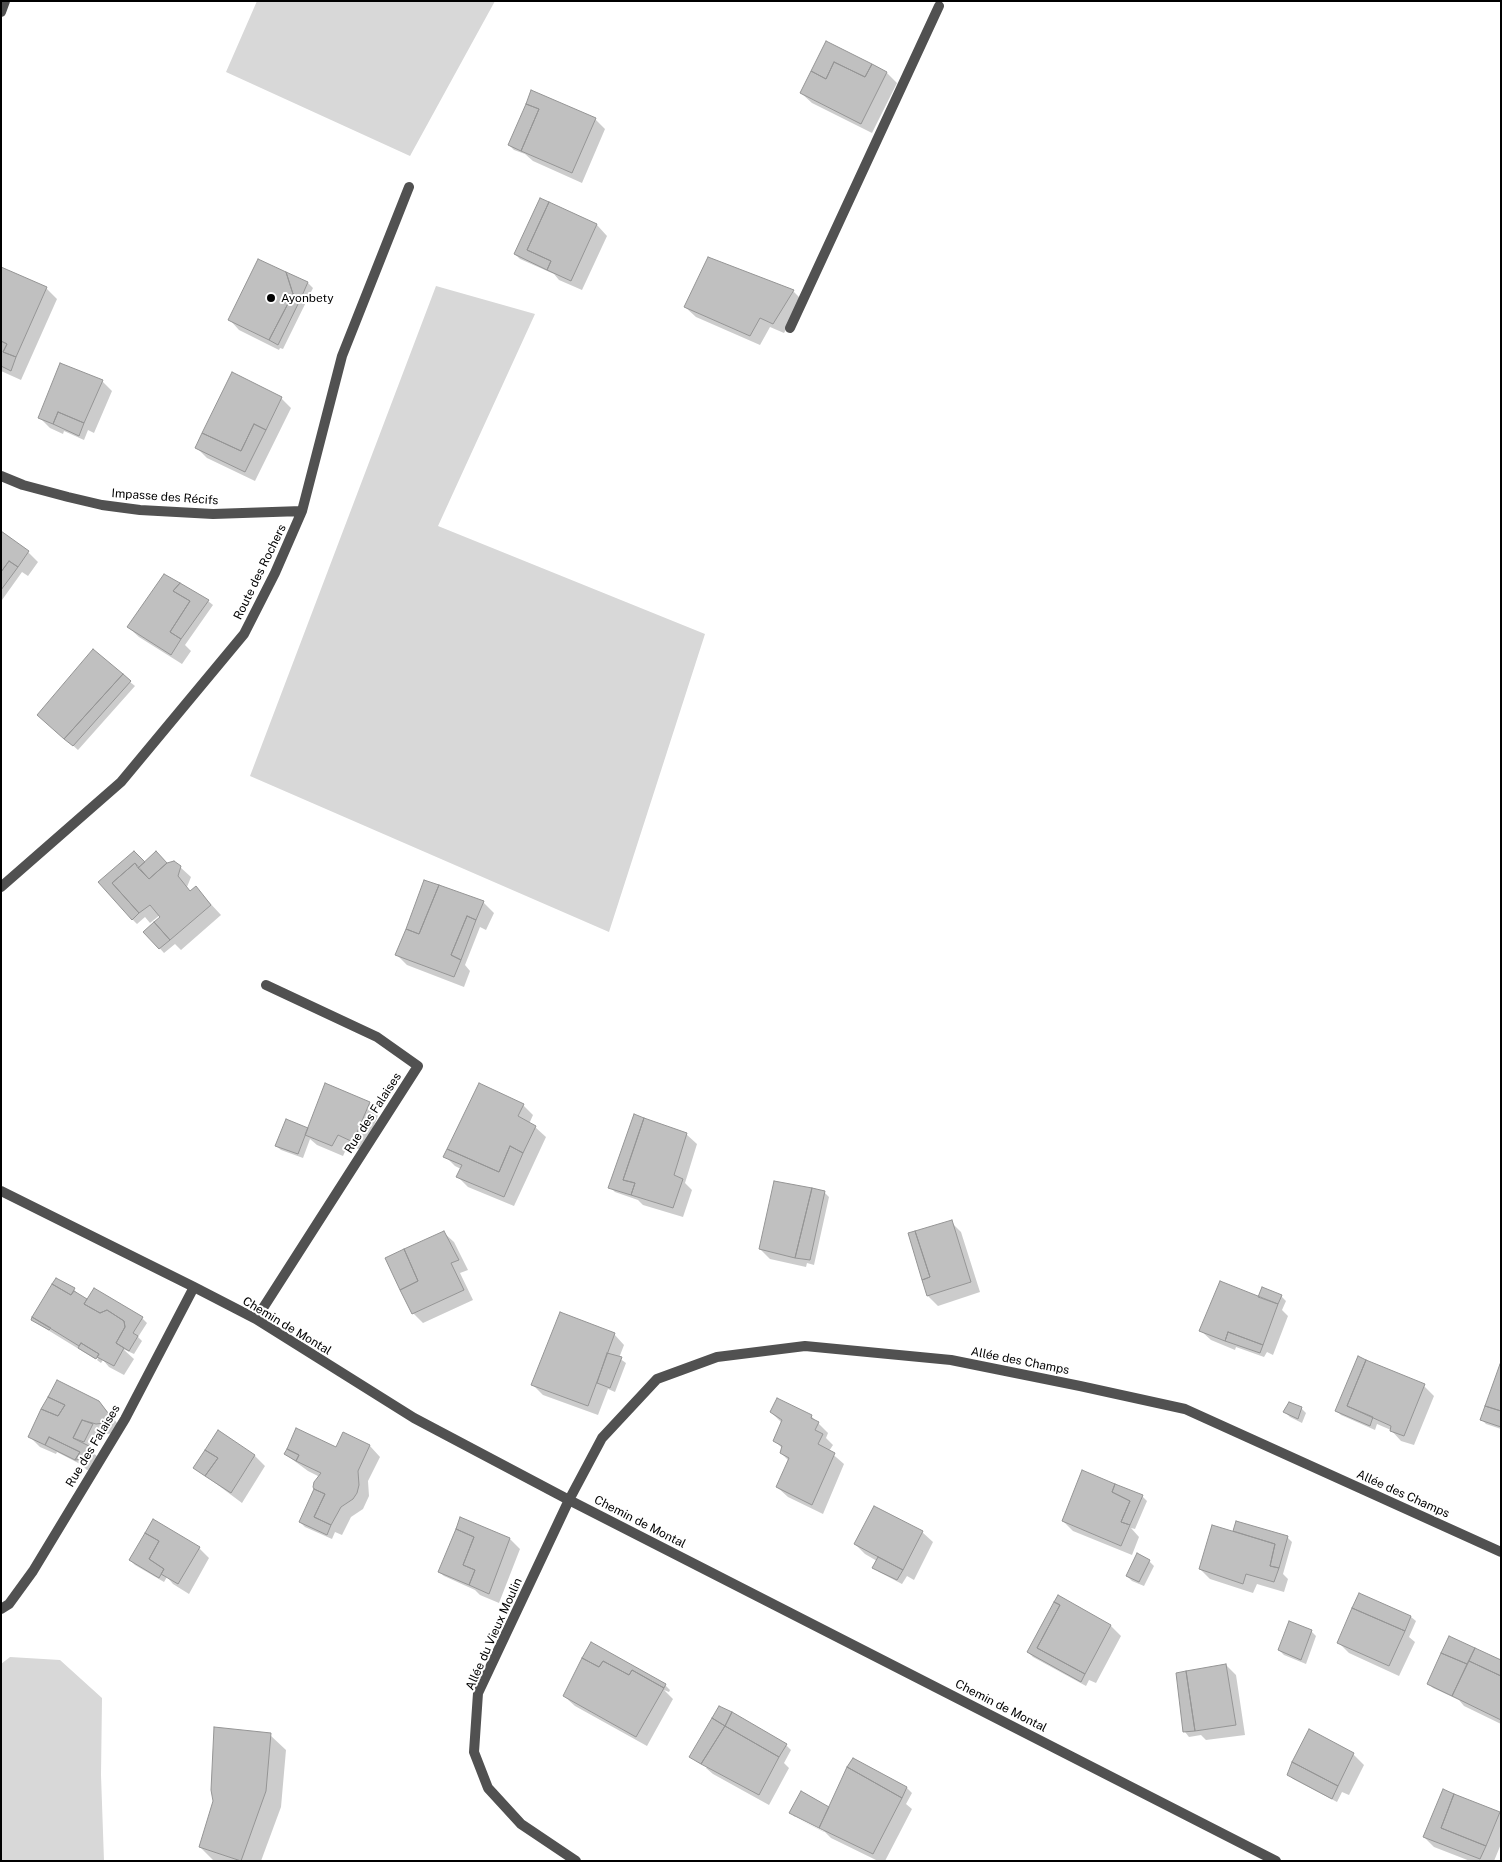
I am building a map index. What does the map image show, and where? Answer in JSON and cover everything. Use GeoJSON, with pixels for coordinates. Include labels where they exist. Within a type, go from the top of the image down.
{"type":"FeatureCollection","features":[{"type":"Feature","properties":{"kind":"street"},"geometry":{"type":"LineString","coordinates":[[1,12],[5,1]]}},
{"type":"Feature","properties":{"kind":"street"},"geometry":{"type":"LineString","coordinates":[[790,328],[939,6]]}},
{"type":"Feature","properties":{"kind":"street","name":"Route des Rochers"},"geometry":{"type":"LineString","coordinates":[[1,887],[121,782],[244,634],[275,573],[302,511],[342,356],[409,187]]}},
{"type":"Feature","properties":{"kind":"street","name":"Impasse des Récifs"},"geometry":{"type":"LineString","coordinates":[[1,476],[23,485],[68,497],[102,505],[140,510],[213,514],[302,511]]}},
{"type":"Feature","properties":{"kind":"street","name":"Rue des Falaises"},"geometry":{"type":"LineString","coordinates":[[256,1319],[418,1066],[377,1037],[266,985]]}},
{"type":"Feature","properties":{"kind":"street","name":"Chemin de Montal"},"geometry":{"type":"LineString","coordinates":[[1,1191],[256,1319],[414,1418],[569,1500],[1276,1861]]}},
{"type":"Feature","properties":{"kind":"street","name":"Rue des Falaises"},"geometry":{"type":"LineString","coordinates":[[1,1610],[9,1604],[34,1571],[125,1419],[194,1287]]}},
{"type":"Feature","properties":{"kind":"street","name":"Allée des Champs"},"geometry":{"type":"LineString","coordinates":[[569,1500],[602,1438],[657,1380],[717,1357],[804,1346],[950,1360],[1185,1409],[1501,1552]]}},
{"type":"Feature","properties":{"kind":"street","name":"Allée du Vieux Moulin"},"geometry":{"type":"LineString","coordinates":[[569,1500],[478,1693],[474,1752],[488,1788],[521,1824],[576,1861]]}},
{"type":"Feature","properties":{"kind":"shaded area"},"geometry":{"type":"Polygon","coordinates":[[[257,1],[495,1],[410,156],[226,72],[257,1]]]}},
{"type":"Feature","properties":{"kind":"shaded area"},"geometry":{"type":"Polygon","coordinates":[[[436,286],[535,314],[438,526],[705,634],[609,932],[250,776],[436,286]]]}},
{"type":"Feature","properties":{"kind":"shaded area"},"geometry":{"type":"Polygon","coordinates":[[[10,1657],[60,1660],[102,1698],[101,1775],[104,1861],[1,1861],[1,1664],[10,1657]]]}},
{"type":"Feature","properties":{"kind":"building"},"geometry":{"type":"Polygon","coordinates":[[[826,41],[872,64],[865,77],[834,62],[826,79],[811,71],[826,41]]]}},
{"type":"Feature","properties":{"kind":"building"},"geometry":{"type":"Polygon","coordinates":[[[834,62],[865,77],[872,64],[887,72],[861,124],[800,93],[811,71],[826,79],[834,62]]]}},
{"type":"Feature","properties":{"kind":"building"},"geometry":{"type":"Polygon","coordinates":[[[531,90],[596,118],[572,173],[521,151],[539,109],[526,104],[531,90]]]}},
{"type":"Feature","properties":{"kind":"building"},"geometry":{"type":"Polygon","coordinates":[[[526,104],[539,109],[521,151],[508,145],[526,104]]]}},
{"type":"Feature","properties":{"kind":"building"},"geometry":{"type":"Polygon","coordinates":[[[540,198],[549,202],[527,250],[551,261],[547,270],[514,254],[540,198]]]}},
{"type":"Feature","properties":{"kind":"building"},"geometry":{"type":"Polygon","coordinates":[[[549,202],[597,224],[571,281],[547,270],[551,261],[527,250],[549,202]]]}},
{"type":"Feature","properties":{"kind":"building"},"geometry":{"type":"Polygon","coordinates":[[[708,257],[794,290],[773,324],[760,318],[750,336],[684,307],[708,257]]]}},
{"type":"Feature","properties":{"kind":"building"},"geometry":{"type":"Polygon","coordinates":[[[258,259],[286,272],[293,294],[269,340],[228,320],[258,259]]]}},
{"type":"Feature","properties":{"kind":"building"},"geometry":{"type":"Polygon","coordinates":[[[1,267],[47,287],[16,357],[3,352],[7,344],[1,341],[1,267]]]}},
{"type":"Feature","properties":{"kind":"building"},"geometry":{"type":"Polygon","coordinates":[[[286,272],[308,282],[301,298],[293,294],[286,272]]]}},
{"type":"Feature","properties":{"kind":"building"},"geometry":{"type":"Polygon","coordinates":[[[293,294],[301,298],[278,345],[269,340],[293,294]]]}},
{"type":"Feature","properties":{"kind":"building"},"geometry":{"type":"Polygon","coordinates":[[[1,341],[7,344],[3,352],[16,357],[11,371],[1,366],[1,341]]]}},
{"type":"Feature","properties":{"kind":"building"},"geometry":{"type":"Polygon","coordinates":[[[60,363],[103,380],[84,423],[58,412],[53,424],[38,418],[60,363]]]}},
{"type":"Feature","properties":{"kind":"building"},"geometry":{"type":"Polygon","coordinates":[[[232,372],[282,397],[266,430],[254,424],[241,451],[202,433],[232,372]]]}},
{"type":"Feature","properties":{"kind":"building"},"geometry":{"type":"Polygon","coordinates":[[[58,412],[84,423],[79,436],[53,424],[58,412]]]}},
{"type":"Feature","properties":{"kind":"building"},"geometry":{"type":"Polygon","coordinates":[[[254,424],[266,430],[245,472],[195,448],[202,433],[241,451],[254,424]]]}},
{"type":"Feature","properties":{"kind":"building"},"geometry":{"type":"Polygon","coordinates":[[[1,531],[29,551],[18,567],[9,561],[1,572],[1,531]]]}},
{"type":"Feature","properties":{"kind":"building"},"geometry":{"type":"Polygon","coordinates":[[[9,561],[18,567],[1,590],[1,572],[9,561]]]}},
{"type":"Feature","properties":{"kind":"building"},"geometry":{"type":"Polygon","coordinates":[[[164,574],[180,583],[173,591],[190,601],[170,632],[181,639],[171,655],[127,627],[164,574]]]}},
{"type":"Feature","properties":{"kind":"building"},"geometry":{"type":"Polygon","coordinates":[[[180,583],[209,600],[181,639],[170,632],[190,601],[173,591],[180,583]]]}},
{"type":"Feature","properties":{"kind":"building"},"geometry":{"type":"Polygon","coordinates":[[[93,649],[123,674],[64,739],[37,715],[93,649]]]}},
{"type":"Feature","properties":{"kind":"building"},"geometry":{"type":"Polygon","coordinates":[[[123,674],[131,681],[73,746],[64,739],[123,674]]]}},
{"type":"Feature","properties":{"kind":"building"},"geometry":{"type":"Polygon","coordinates":[[[134,851],[145,862],[138,868],[135,863],[112,883],[139,913],[132,920],[98,882],[134,851]]]}},
{"type":"Feature","properties":{"kind":"building"},"geometry":{"type":"Polygon","coordinates":[[[156,851],[167,863],[149,879],[138,868],[156,851]]]}},
{"type":"Feature","properties":{"kind":"building"},"geometry":{"type":"Polygon","coordinates":[[[174,861],[181,866],[178,876],[190,891],[196,886],[211,905],[170,940],[154,922],[160,917],[150,905],[139,913],[112,883],[135,863],[149,879],[167,863],[174,861]]]}},
{"type":"Feature","properties":{"kind":"building"},"geometry":{"type":"Polygon","coordinates":[[[424,880],[439,885],[419,934],[406,929],[424,880]]]}},
{"type":"Feature","properties":{"kind":"building"},"geometry":{"type":"Polygon","coordinates":[[[439,885],[484,901],[476,920],[467,916],[451,955],[461,960],[454,977],[395,955],[406,929],[419,934],[439,885]]]}},
{"type":"Feature","properties":{"kind":"building"},"geometry":{"type":"Polygon","coordinates":[[[467,916],[476,920],[461,960],[451,955],[467,916]]]}},
{"type":"Feature","properties":{"kind":"building"},"geometry":{"type":"Polygon","coordinates":[[[154,922],[170,940],[159,949],[143,932],[154,922]]]}},
{"type":"Feature","properties":{"kind":"building"},"geometry":{"type":"Polygon","coordinates":[[[325,1083],[370,1102],[353,1142],[338,1135],[332,1146],[305,1135],[325,1083]]]}},
{"type":"Feature","properties":{"kind":"building"},"geometry":{"type":"Polygon","coordinates":[[[479,1083],[524,1104],[518,1116],[536,1126],[523,1153],[510,1146],[499,1172],[447,1149],[479,1083]]]}},
{"type":"Feature","properties":{"kind":"building"},"geometry":{"type":"Polygon","coordinates":[[[634,1114],[644,1118],[623,1180],[635,1183],[631,1195],[608,1188],[634,1114]]]}},
{"type":"Feature","properties":{"kind":"building"},"geometry":{"type":"Polygon","coordinates":[[[644,1118],[687,1133],[674,1175],[683,1179],[673,1208],[631,1195],[635,1183],[623,1180],[644,1118]]]}},
{"type":"Feature","properties":{"kind":"building"},"geometry":{"type":"Polygon","coordinates":[[[286,1119],[308,1128],[298,1154],[275,1146],[286,1119]]]}},
{"type":"Feature","properties":{"kind":"building"},"geometry":{"type":"Polygon","coordinates":[[[510,1146],[523,1153],[504,1197],[456,1177],[462,1165],[443,1157],[447,1149],[499,1172],[510,1146]]]}},
{"type":"Feature","properties":{"kind":"building"},"geometry":{"type":"Polygon","coordinates":[[[774,1181],[812,1188],[795,1258],[759,1249],[774,1181]]]}},
{"type":"Feature","properties":{"kind":"building"},"geometry":{"type":"Polygon","coordinates":[[[812,1188],[825,1191],[810,1260],[795,1258],[812,1188]]]}},
{"type":"Feature","properties":{"kind":"building"},"geometry":{"type":"Polygon","coordinates":[[[952,1220],[971,1282],[927,1296],[922,1280],[930,1277],[915,1231],[952,1220]]]}},
{"type":"Feature","properties":{"kind":"building"},"geometry":{"type":"Polygon","coordinates":[[[444,1231],[459,1260],[451,1263],[464,1290],[412,1314],[400,1290],[418,1281],[404,1249],[444,1231]]]}},
{"type":"Feature","properties":{"kind":"building"},"geometry":{"type":"Polygon","coordinates":[[[915,1231],[930,1277],[922,1280],[908,1233],[915,1231]]]}},
{"type":"Feature","properties":{"kind":"building"},"geometry":{"type":"Polygon","coordinates":[[[404,1249],[418,1281],[400,1290],[385,1258],[404,1249]]]}},
{"type":"Feature","properties":{"kind":"building"},"geometry":{"type":"Polygon","coordinates":[[[56,1278],[75,1288],[71,1295],[52,1284],[56,1278]]]}},
{"type":"Feature","properties":{"kind":"building"},"geometry":{"type":"Polygon","coordinates":[[[1220,1281],[1278,1304],[1263,1345],[1228,1332],[1225,1341],[1199,1331],[1220,1281]]]}},
{"type":"Feature","properties":{"kind":"building"},"geometry":{"type":"Polygon","coordinates":[[[52,1284],[71,1295],[74,1291],[87,1299],[84,1304],[100,1313],[107,1310],[124,1321],[125,1327],[116,1343],[124,1348],[114,1366],[97,1357],[99,1354],[81,1343],[79,1346],[32,1317],[52,1284]]]}},
{"type":"Feature","properties":{"kind":"building"},"geometry":{"type":"Polygon","coordinates":[[[1262,1287],[1282,1295],[1278,1304],[1258,1297],[1262,1287]]]}},
{"type":"Feature","properties":{"kind":"building"},"geometry":{"type":"Polygon","coordinates":[[[94,1288],[143,1317],[133,1333],[138,1336],[129,1351],[116,1343],[125,1327],[124,1321],[107,1310],[100,1313],[84,1304],[94,1288]]]}},
{"type":"Feature","properties":{"kind":"building"},"geometry":{"type":"Polygon","coordinates":[[[560,1312],[615,1333],[588,1406],[531,1385],[560,1312]]]}},
{"type":"Feature","properties":{"kind":"building"},"geometry":{"type":"Polygon","coordinates":[[[32,1317],[51,1328],[49,1330],[31,1320],[32,1317]]]}},
{"type":"Feature","properties":{"kind":"building"},"geometry":{"type":"Polygon","coordinates":[[[1228,1332],[1263,1345],[1260,1353],[1225,1341],[1228,1332]]]}},
{"type":"Feature","properties":{"kind":"building"},"geometry":{"type":"Polygon","coordinates":[[[81,1343],[99,1354],[96,1359],[78,1348],[81,1343]]]}},
{"type":"Feature","properties":{"kind":"building"},"geometry":{"type":"Polygon","coordinates":[[[607,1353],[622,1357],[610,1388],[597,1383],[607,1353]]]}},
{"type":"Feature","properties":{"kind":"building"},"geometry":{"type":"Polygon","coordinates":[[[1358,1356],[1366,1360],[1347,1406],[1373,1417],[1370,1426],[1335,1411],[1358,1356]]]}},
{"type":"Feature","properties":{"kind":"building"},"geometry":{"type":"Polygon","coordinates":[[[1366,1360],[1425,1384],[1404,1436],[1390,1431],[1391,1426],[1347,1406],[1366,1360]]]}},
{"type":"Feature","properties":{"kind":"building"},"geometry":{"type":"Polygon","coordinates":[[[1501,1364],[1501,1411],[1485,1406],[1501,1364]]]}},
{"type":"Feature","properties":{"kind":"building"},"geometry":{"type":"Polygon","coordinates":[[[57,1380],[99,1401],[108,1413],[108,1419],[105,1423],[96,1424],[82,1420],[73,1438],[89,1446],[88,1455],[84,1459],[75,1460],[80,1452],[49,1437],[45,1445],[28,1437],[41,1409],[58,1416],[65,1405],[48,1397],[57,1380]]]}},
{"type":"Feature","properties":{"kind":"building"},"geometry":{"type":"Polygon","coordinates":[[[48,1397],[65,1405],[58,1416],[41,1409],[48,1397]]]}},
{"type":"Feature","properties":{"kind":"building"},"geometry":{"type":"Polygon","coordinates":[[[777,1398],[812,1415],[811,1418],[819,1422],[815,1430],[823,1434],[818,1444],[835,1453],[812,1505],[776,1487],[789,1458],[780,1453],[782,1446],[773,1441],[782,1420],[770,1412],[777,1398]]]}},
{"type":"Feature","properties":{"kind":"building"},"geometry":{"type":"Polygon","coordinates":[[[1289,1402],[1302,1407],[1298,1419],[1283,1412],[1289,1402]]]}},
{"type":"Feature","properties":{"kind":"building"},"geometry":{"type":"Polygon","coordinates":[[[1485,1406],[1501,1411],[1501,1427],[1480,1420],[1485,1406]]]}},
{"type":"Feature","properties":{"kind":"building"},"geometry":{"type":"Polygon","coordinates":[[[82,1420],[93,1424],[84,1442],[73,1438],[82,1420]]]}},
{"type":"Feature","properties":{"kind":"building"},"geometry":{"type":"Polygon","coordinates":[[[296,1428],[336,1447],[343,1432],[370,1445],[358,1471],[359,1485],[357,1493],[353,1499],[341,1507],[331,1525],[314,1517],[325,1494],[313,1487],[314,1482],[321,1473],[296,1461],[299,1455],[287,1449],[296,1428]]]}},
{"type":"Feature","properties":{"kind":"building"},"geometry":{"type":"Polygon","coordinates":[[[218,1430],[255,1455],[231,1493],[205,1476],[218,1458],[205,1450],[218,1430]]]}},
{"type":"Feature","properties":{"kind":"building"},"geometry":{"type":"Polygon","coordinates":[[[49,1437],[80,1452],[75,1460],[45,1445],[49,1437]]]}},
{"type":"Feature","properties":{"kind":"building"},"geometry":{"type":"Polygon","coordinates":[[[287,1449],[299,1455],[296,1461],[284,1454],[287,1449]]]}},
{"type":"Feature","properties":{"kind":"building"},"geometry":{"type":"Polygon","coordinates":[[[205,1450],[218,1458],[205,1476],[193,1468],[205,1450]]]}},
{"type":"Feature","properties":{"kind":"building"},"geometry":{"type":"Polygon","coordinates":[[[1082,1470],[1115,1484],[1112,1492],[1130,1501],[1121,1522],[1130,1525],[1121,1546],[1062,1521],[1082,1470]]]}},
{"type":"Feature","properties":{"kind":"building"},"geometry":{"type":"Polygon","coordinates":[[[1115,1484],[1143,1495],[1130,1525],[1121,1522],[1130,1501],[1112,1492],[1115,1484]]]}},
{"type":"Feature","properties":{"kind":"building"},"geometry":{"type":"Polygon","coordinates":[[[314,1489],[325,1494],[314,1517],[331,1525],[327,1535],[299,1522],[314,1489]]]}},
{"type":"Feature","properties":{"kind":"building"},"geometry":{"type":"Polygon","coordinates":[[[874,1506],[923,1531],[903,1570],[854,1544],[874,1506]]]}},
{"type":"Feature","properties":{"kind":"building"},"geometry":{"type":"Polygon","coordinates":[[[460,1517],[510,1538],[489,1594],[469,1585],[475,1570],[463,1565],[474,1537],[456,1529],[460,1517]]]}},
{"type":"Feature","properties":{"kind":"building"},"geometry":{"type":"Polygon","coordinates":[[[153,1519],[200,1547],[178,1584],[161,1574],[164,1569],[149,1559],[159,1541],[145,1533],[153,1519]]]}},
{"type":"Feature","properties":{"kind":"building"},"geometry":{"type":"Polygon","coordinates":[[[1236,1521],[1288,1536],[1279,1568],[1270,1566],[1275,1544],[1233,1531],[1236,1521]]]}},
{"type":"Feature","properties":{"kind":"building"},"geometry":{"type":"Polygon","coordinates":[[[1212,1525],[1275,1544],[1270,1566],[1279,1568],[1274,1582],[1246,1574],[1243,1584],[1199,1569],[1212,1525]]]}},
{"type":"Feature","properties":{"kind":"building"},"geometry":{"type":"Polygon","coordinates":[[[456,1529],[474,1537],[463,1565],[475,1570],[469,1585],[438,1572],[456,1529]]]}},
{"type":"Feature","properties":{"kind":"building"},"geometry":{"type":"Polygon","coordinates":[[[145,1533],[159,1541],[149,1559],[164,1569],[159,1578],[129,1560],[145,1533]]]}},
{"type":"Feature","properties":{"kind":"building"},"geometry":{"type":"Polygon","coordinates":[[[1137,1553],[1150,1560],[1139,1582],[1126,1576],[1137,1553]]]}},
{"type":"Feature","properties":{"kind":"building"},"geometry":{"type":"Polygon","coordinates":[[[878,1557],[903,1570],[897,1580],[872,1568],[878,1557]]]}},
{"type":"Feature","properties":{"kind":"building"},"geometry":{"type":"Polygon","coordinates":[[[1359,1593],[1411,1616],[1405,1631],[1352,1608],[1359,1593]]]}},
{"type":"Feature","properties":{"kind":"building"},"geometry":{"type":"Polygon","coordinates":[[[1058,1595],[1111,1625],[1085,1674],[1037,1648],[1060,1605],[1054,1602],[1058,1595]]]}},
{"type":"Feature","properties":{"kind":"building"},"geometry":{"type":"Polygon","coordinates":[[[1054,1602],[1060,1605],[1037,1648],[1085,1674],[1081,1682],[1027,1652],[1054,1602]]]}},
{"type":"Feature","properties":{"kind":"building"},"geometry":{"type":"Polygon","coordinates":[[[1352,1608],[1405,1631],[1389,1666],[1337,1643],[1352,1608]]]}},
{"type":"Feature","properties":{"kind":"building"},"geometry":{"type":"Polygon","coordinates":[[[1289,1621],[1312,1630],[1301,1660],[1278,1650],[1289,1621]]]}},
{"type":"Feature","properties":{"kind":"building"},"geometry":{"type":"Polygon","coordinates":[[[1449,1636],[1475,1648],[1467,1664],[1441,1653],[1449,1636]]]}},
{"type":"Feature","properties":{"kind":"building"},"geometry":{"type":"Polygon","coordinates":[[[591,1642],[666,1684],[664,1688],[632,1670],[629,1675],[603,1661],[599,1667],[582,1658],[591,1642]]]}},
{"type":"Feature","properties":{"kind":"building"},"geometry":{"type":"Polygon","coordinates":[[[1475,1648],[1501,1660],[1501,1676],[1469,1661],[1475,1648]]]}},
{"type":"Feature","properties":{"kind":"building"},"geometry":{"type":"Polygon","coordinates":[[[1441,1653],[1467,1664],[1452,1696],[1427,1684],[1441,1653]]]}},
{"type":"Feature","properties":{"kind":"building"},"geometry":{"type":"Polygon","coordinates":[[[582,1658],[599,1667],[603,1661],[629,1675],[632,1670],[664,1688],[636,1737],[563,1696],[582,1658]]]}},
{"type":"Feature","properties":{"kind":"building"},"geometry":{"type":"Polygon","coordinates":[[[1469,1661],[1501,1676],[1501,1720],[1452,1696],[1469,1661]]]}},
{"type":"Feature","properties":{"kind":"building"},"geometry":{"type":"Polygon","coordinates":[[[1226,1664],[1236,1725],[1195,1731],[1186,1671],[1226,1664]]]}},
{"type":"Feature","properties":{"kind":"building"},"geometry":{"type":"Polygon","coordinates":[[[1186,1671],[1195,1731],[1183,1732],[1176,1673],[1186,1671]]]}},
{"type":"Feature","properties":{"kind":"building"},"geometry":{"type":"Polygon","coordinates":[[[719,1706],[732,1712],[725,1726],[712,1718],[719,1706]]]}},
{"type":"Feature","properties":{"kind":"building"},"geometry":{"type":"Polygon","coordinates":[[[732,1712],[787,1744],[779,1757],[725,1726],[732,1712]]]}},
{"type":"Feature","properties":{"kind":"building"},"geometry":{"type":"Polygon","coordinates":[[[712,1718],[725,1726],[701,1764],[689,1757],[712,1718]]]}},
{"type":"Feature","properties":{"kind":"building"},"geometry":{"type":"Polygon","coordinates":[[[725,1726],[779,1757],[759,1795],[701,1764],[725,1726]]]}},
{"type":"Feature","properties":{"kind":"building"},"geometry":{"type":"Polygon","coordinates":[[[214,1727],[271,1733],[266,1791],[241,1861],[199,1847],[213,1801],[211,1790],[214,1727]]]}},
{"type":"Feature","properties":{"kind":"building"},"geometry":{"type":"Polygon","coordinates":[[[1309,1729],[1354,1753],[1338,1786],[1292,1762],[1309,1729]]]}},
{"type":"Feature","properties":{"kind":"building"},"geometry":{"type":"Polygon","coordinates":[[[853,1758],[907,1787],[902,1798],[847,1767],[853,1758]]]}},
{"type":"Feature","properties":{"kind":"building"},"geometry":{"type":"Polygon","coordinates":[[[1292,1762],[1338,1786],[1332,1799],[1287,1775],[1292,1762]]]}},
{"type":"Feature","properties":{"kind":"building"},"geometry":{"type":"Polygon","coordinates":[[[847,1767],[902,1798],[873,1854],[819,1828],[847,1767]]]}},
{"type":"Feature","properties":{"kind":"building"},"geometry":{"type":"Polygon","coordinates":[[[1443,1789],[1454,1794],[1441,1828],[1486,1846],[1480,1859],[1423,1837],[1443,1789]]]}},
{"type":"Feature","properties":{"kind":"building"},"geometry":{"type":"Polygon","coordinates":[[[801,1791],[829,1807],[819,1828],[789,1813],[801,1791]]]}},
{"type":"Feature","properties":{"kind":"building"},"geometry":{"type":"Polygon","coordinates":[[[1454,1794],[1500,1812],[1486,1846],[1441,1828],[1454,1794]]]}},
{"type":"Feature","properties":{"kind":"place","name":"Ayonbety"},"geometry":{"type":"Point","coordinates":[271,298]}}]}
